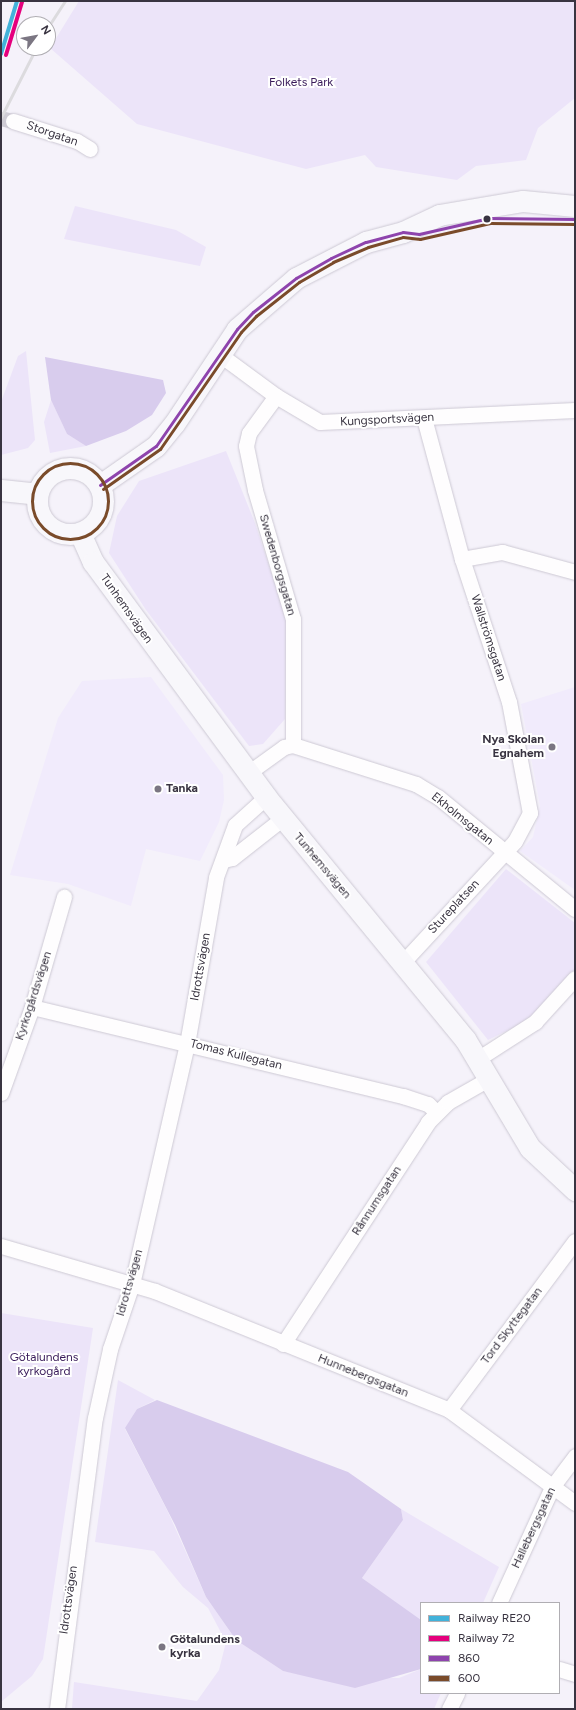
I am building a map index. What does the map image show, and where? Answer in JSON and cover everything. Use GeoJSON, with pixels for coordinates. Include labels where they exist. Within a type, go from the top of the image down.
{"type":"FeatureCollection","features":[{"type":"Feature","properties":{"kind":"street","name":"Storgatan"},"geometry":{"type":"LineString","coordinates":[[13,121],[77,141],[90,149]]}},
{"type":"Feature","properties":{"kind":"street"},"geometry":{"type":"LineString","coordinates":[[100,485],[156,446],[174,424],[219,354],[253,312],[296,278],[366,242],[403,232],[426,220],[494,204],[523,201],[575,206]]}},
{"type":"Feature","properties":{"kind":"street"},"geometry":{"type":"LineString","coordinates":[[403,232],[419,234],[497,218],[575,219]]}},
{"type":"Feature","properties":{"kind":"street","name":"Kungsportsvägen"},"geometry":{"type":"LineString","coordinates":[[219,354],[276,396],[320,422],[575,410]]}},
{"type":"Feature","properties":{"kind":"street","name":"Swedenborgsgatan"},"geometry":{"type":"LineString","coordinates":[[276,396],[249,433],[246,446],[255,490],[293,619],[293,745]]}},
{"type":"Feature","properties":{"kind":"street","name":"Wallströmsgatan"},"geometry":{"type":"LineString","coordinates":[[424,418],[462,559],[509,702],[530,801],[527,819],[504,853]]}},
{"type":"Feature","properties":{"kind":"street"},"geometry":{"type":"LineString","coordinates":[[65,468],[85,471],[100,485],[103,494],[101,514],[96,522],[80,533],[57,532],[48,526],[40,517],[37,494],[47,476],[65,468]]}},
{"type":"Feature","properties":{"kind":"street"},"geometry":{"type":"LineString","coordinates":[[1,490],[37,494]]}},
{"type":"Feature","properties":{"kind":"street","name":"Tunhemsvägen"},"geometry":{"type":"LineString","coordinates":[[80,533],[93,562],[266,797],[282,818],[404,961],[479,1058],[530,1148],[575,1190]]}},
{"type":"Feature","properties":{"kind":"street"},"geometry":{"type":"LineString","coordinates":[[462,559],[502,552],[575,572]]}},
{"type":"Feature","properties":{"kind":"street"},"geometry":{"type":"LineString","coordinates":[[248,773],[284,747],[293,745]]}},
{"type":"Feature","properties":{"kind":"street","name":"Ekholmsgatan"},"geometry":{"type":"LineString","coordinates":[[293,745],[416,784],[438,797],[504,853],[575,909]]}},
{"type":"Feature","properties":{"kind":"street","name":"Idrottsvägen"},"geometry":{"type":"LineString","coordinates":[[57,1709],[95,1418],[110,1349],[132,1284],[187,1044],[216,877],[224,860],[225,846],[235,825],[266,797]]}},
{"type":"Feature","properties":{"kind":"street"},"geometry":{"type":"LineString","coordinates":[[224,860],[232,858],[282,818]]}},
{"type":"Feature","properties":{"kind":"street","name":"Stureplatsen"},"geometry":{"type":"LineString","coordinates":[[404,961],[504,853]]}},
{"type":"Feature","properties":{"kind":"street","name":"Kyrkogårdsvägen"},"geometry":{"type":"LineString","coordinates":[[1,1093],[32,1007],[64,897]]}},
{"type":"Feature","properties":{"kind":"street"},"geometry":{"type":"LineString","coordinates":[[479,1058],[535,1022],[575,978]]}},
{"type":"Feature","properties":{"kind":"street","name":"Tomas Kullegatan"},"geometry":{"type":"LineString","coordinates":[[32,1007],[403,1096],[428,1104],[436,1112]]}},
{"type":"Feature","properties":{"kind":"street","name":"Rånnumsgatan"},"geometry":{"type":"LineString","coordinates":[[283,1344],[436,1112],[490,1078]]}},
{"type":"Feature","properties":{"kind":"street","name":"Tord Skyttegatan"},"geometry":{"type":"LineString","coordinates":[[449,1410],[575,1241]]}},
{"type":"Feature","properties":{"kind":"street"},"geometry":{"type":"LineString","coordinates":[[1,1246],[132,1284]]}},
{"type":"Feature","properties":{"kind":"street","name":"Hunnebergsgatan"},"geometry":{"type":"LineString","coordinates":[[132,1284],[449,1410],[575,1503]]}},
{"type":"Feature","properties":{"kind":"street","name":"Hallebergsgatan"},"geometry":{"type":"LineString","coordinates":[[499,1602],[552,1487],[575,1456]]}},
{"type":"Feature","properties":{"kind":"street"},"geometry":{"type":"LineString","coordinates":[[560,1669],[575,1674]]}},
{"type":"Feature","properties":{"kind":"street"},"geometry":{"type":"LineString","coordinates":[[449,1709],[456,1694]]}},
{"type":"Feature","properties":{"kind":"shaded area"},"geometry":{"type":"Polygon","coordinates":[[[45,357],[163,380],[166,393],[152,415],[126,431],[86,446],[67,434],[51,400],[45,357]]]}},
{"type":"Feature","properties":{"kind":"shaded area"},"geometry":{"type":"Polygon","coordinates":[[[151,677],[223,775],[224,800],[219,822],[200,861],[146,849],[131,906],[68,884],[10,875],[58,718],[82,681],[151,677]]]}},
{"type":"Feature","properties":{"kind":"shaded area","name":"Nya Skolan Egnahem"},"geometry":{"type":"Polygon","coordinates":[[[575,687],[575,890],[520,851],[533,837],[540,806],[521,704],[575,687]]]}},
{"type":"Feature","properties":{"kind":"shaded area"},"geometry":{"type":"Polygon","coordinates":[[[157,1400],[348,1472],[401,1509],[403,1520],[362,1578],[420,1619],[420,1669],[355,1688],[283,1671],[236,1640],[206,1597],[175,1525],[125,1428],[137,1409],[157,1400]]]}},
{"type":"Feature","properties":{"kind":"green space","name":"Folkets Park"},"geometry":{"type":"Polygon","coordinates":[[[79,1],[575,1],[575,98],[538,128],[526,160],[476,166],[457,180],[376,167],[365,155],[306,169],[137,124],[56,53],[56,38],[79,1]]]}},
{"type":"Feature","properties":{"kind":"green space"},"geometry":{"type":"Polygon","coordinates":[[[75,206],[176,230],[206,247],[200,266],[64,239],[75,206]]]}},
{"type":"Feature","properties":{"kind":"green space"},"geometry":{"type":"Polygon","coordinates":[[[26,351],[35,440],[28,448],[1,455],[1,402],[18,356],[26,351]]]}},
{"type":"Feature","properties":{"kind":"green space"},"geometry":{"type":"Polygon","coordinates":[[[51,400],[67,434],[86,446],[50,453],[44,422],[51,400]]]}},
{"type":"Feature","properties":{"kind":"green space"},"geometry":{"type":"Polygon","coordinates":[[[226,451],[255,523],[286,618],[285,719],[263,744],[249,746],[146,610],[109,553],[117,516],[139,481],[226,451]]]}},
{"type":"Feature","properties":{"kind":"green space"},"geometry":{"type":"Polygon","coordinates":[[[506,869],[575,923],[575,969],[527,1021],[488,1040],[426,962],[506,869]]]}},
{"type":"Feature","properties":{"kind":"green space","name":"Götalundens kyrkogård"},"geometry":{"type":"Polygon","coordinates":[[[1,1313],[93,1328],[43,1659],[32,1676],[1,1702],[1,1313]]]}},
{"type":"Feature","properties":{"kind":"green space"},"geometry":{"type":"Polygon","coordinates":[[[118,1380],[155,1400],[137,1409],[125,1429],[168,1512],[206,1597],[236,1640],[283,1671],[317,1677],[399,1678],[420,1669],[420,1694],[441,1694],[434,1709],[72,1708],[74,1682],[197,1701],[219,1670],[226,1642],[208,1608],[183,1587],[154,1551],[95,1542],[118,1380]]]}},
{"type":"Feature","properties":{"kind":"green space"},"geometry":{"type":"Polygon","coordinates":[[[401,1509],[499,1567],[483,1602],[420,1602],[420,1620],[362,1578],[403,1520],[401,1509]]]}},
{"type":"Feature","properties":{"kind":"tunnel"},"geometry":{"type":"LineString","coordinates":[[1,118],[13,121]]}},
{"type":"Feature","properties":{"kind":"railway"},"geometry":{"type":"LineString","coordinates":[[55,16],[65,1]]}},
{"type":"Feature","properties":{"kind":"railway"},"geometry":{"type":"LineString","coordinates":[[1,117],[32,56]]}},
{"type":"Feature","properties":{"kind":"rail line","name":"RE20"},"geometry":{"type":"LineString","coordinates":[[1,54],[17,1]]}},
{"type":"Feature","properties":{"kind":"rail line","name":"72"},"geometry":{"type":"LineString","coordinates":[[6,55],[22,2]]}},
{"type":"Feature","properties":{"kind":"transit line","name":"860"},"geometry":{"type":"LineString","coordinates":[[100,485],[156,446],[237,329],[253,312],[296,278],[331,258],[366,242],[403,232],[419,234],[489,218],[575,219]]}},
{"type":"Feature","properties":{"kind":"transit line","name":"600"},"geometry":{"type":"LineString","coordinates":[[103,489],[160,449],[241,332],[256,316],[299,282],[333,262],[368,247],[403,237],[420,239],[490,223],[575,224]]}},
{"type":"Feature","properties":{"kind":"transit line","name":"600"},"geometry":{"type":"LineString","coordinates":[[63,463],[77,463],[91,469],[102,480],[108,494],[108,501],[108,508],[105,516],[97,528],[91,533],[77,539],[63,539],[49,533],[38,522],[32,508],[32,494],[38,480],[49,469],[63,463]]}},
{"type":"Feature","properties":{"kind":"place","name":"Nya Skolan Egnahem"},"geometry":{"type":"Point","coordinates":[552,747]}},
{"type":"Feature","properties":{"kind":"place","name":"Tanka"},"geometry":{"type":"Point","coordinates":[158,789]}},
{"type":"Feature","properties":{"kind":"place","name":"Götalundens kyrka"},"geometry":{"type":"Point","coordinates":[162,1647]}}]}
